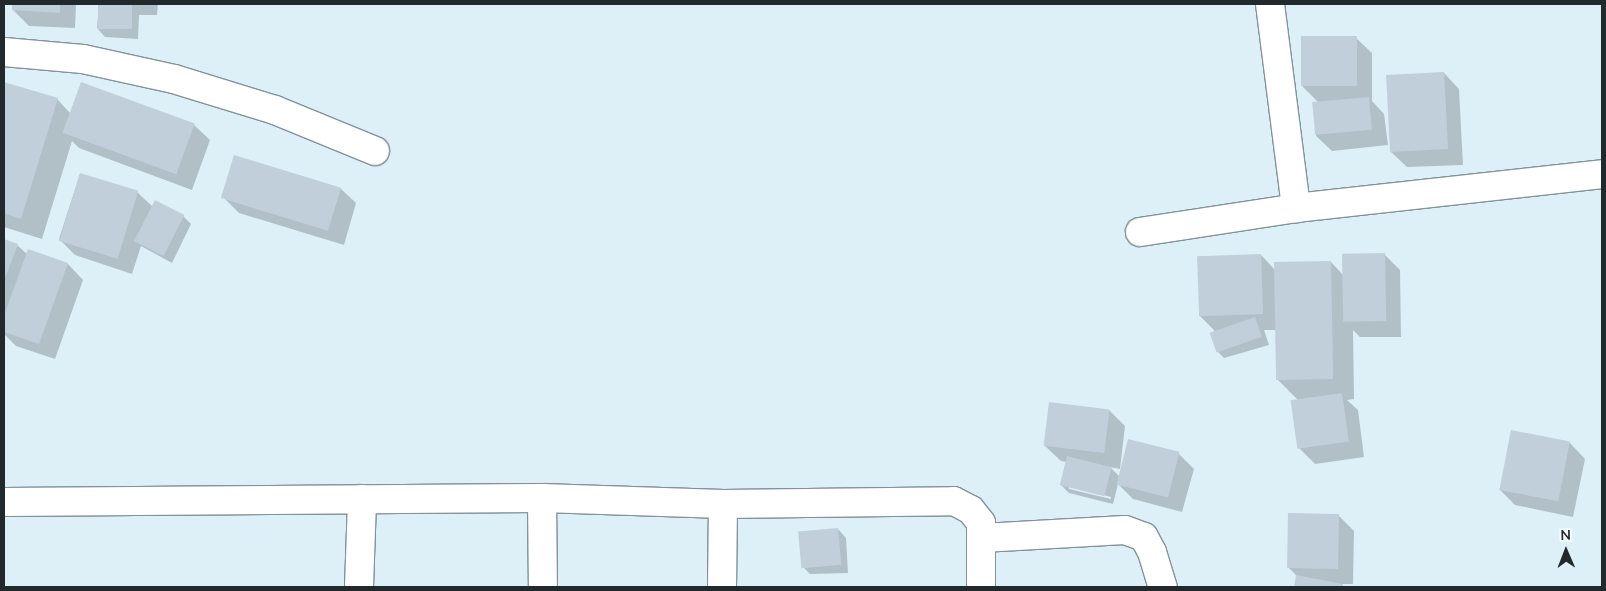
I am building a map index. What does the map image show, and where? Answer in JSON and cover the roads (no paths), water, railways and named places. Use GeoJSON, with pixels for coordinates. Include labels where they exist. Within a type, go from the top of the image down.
{"type":"FeatureCollection","features":[{"type":"Feature","properties":{"kind":"street"},"geometry":{"type":"LineString","coordinates":[[1270,4],[1296,208]]}},
{"type":"Feature","properties":{"kind":"street"},"geometry":{"type":"LineString","coordinates":[[4,52],[83,59],[174,79],[275,110],[375,151]]}},
{"type":"Feature","properties":{"kind":"street"},"geometry":{"type":"LineString","coordinates":[[1140,232],[1296,208],[1602,174]]}},
{"type":"Feature","properties":{"kind":"street"},"geometry":{"type":"LineString","coordinates":[[542,498],[543,587]]}},
{"type":"Feature","properties":{"kind":"street"},"geometry":{"type":"LineString","coordinates":[[4,502],[542,498],[722,504],[954,501],[972,510],[981,523],[981,587]]}},
{"type":"Feature","properties":{"kind":"street"},"geometry":{"type":"LineString","coordinates":[[359,587],[362,499]]}},
{"type":"Feature","properties":{"kind":"street"},"geometry":{"type":"LineString","coordinates":[[722,504],[722,587]]}},
{"type":"Feature","properties":{"kind":"street"},"geometry":{"type":"LineString","coordinates":[[982,538],[1126,530],[1144,537],[1152,552],[1163,587]]}}]}
